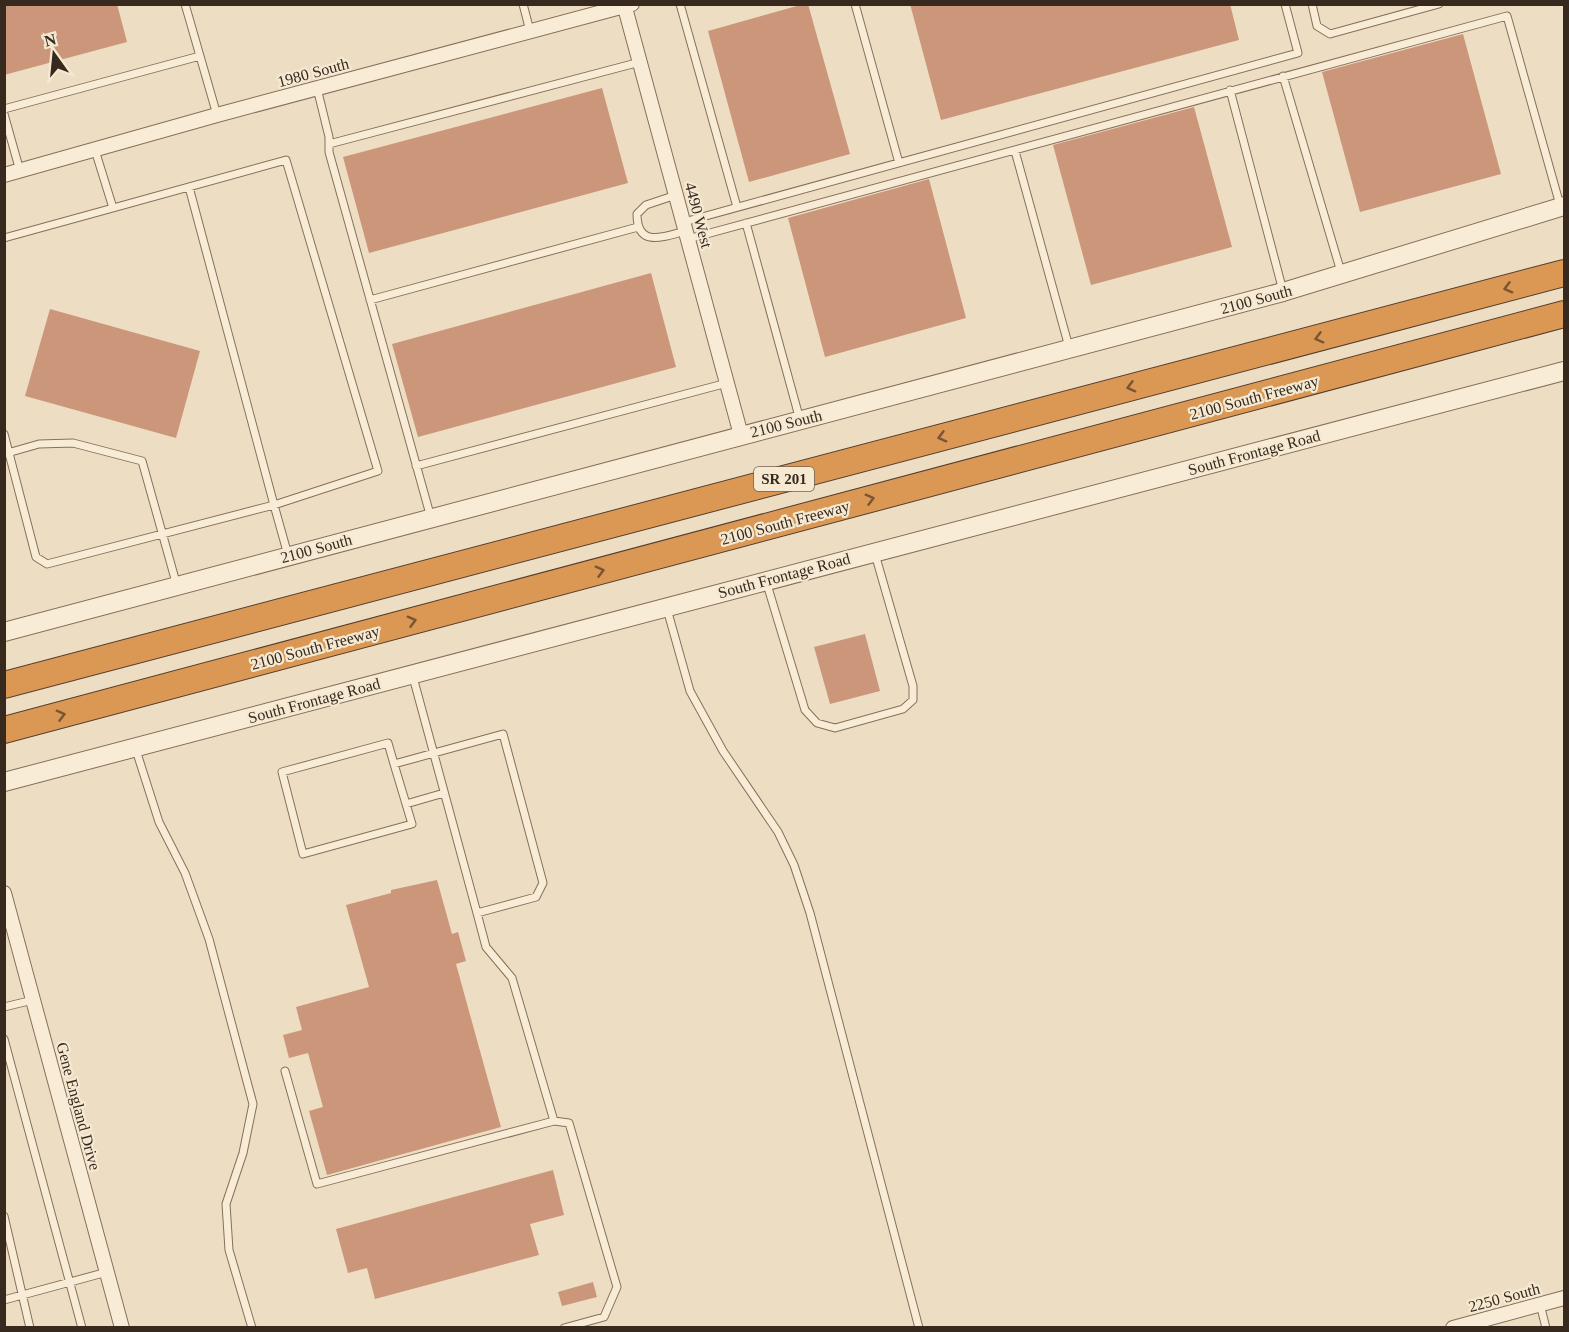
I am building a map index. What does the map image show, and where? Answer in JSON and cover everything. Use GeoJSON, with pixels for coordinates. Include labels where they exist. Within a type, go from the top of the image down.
{"type":"FeatureCollection","features":[{"type":"Feature","properties":{"kind":"highway","name":"SR 201"},"geometry":{"type":"LineString","coordinates":[[4,685],[1564,273]]}},
{"type":"Feature","properties":{"kind":"highway","name":"2100 South Freeway"},"geometry":{"type":"LineString","coordinates":[[4,730],[1564,314]]}},
{"type":"Feature","properties":{"kind":"street","name":"1980 South"},"geometry":{"type":"LineString","coordinates":[[4,175],[217,115],[627,5]]}},
{"type":"Feature","properties":{"kind":"street","name":"4490 West"},"geometry":{"type":"LineString","coordinates":[[627,5],[640,62],[741,435]]}},
{"type":"Feature","properties":{"kind":"street","name":"2100 South"},"geometry":{"type":"LineString","coordinates":[[4,632],[1283,292],[1562,207]]}},
{"type":"Feature","properties":{"kind":"street","name":"South Frontage Road"},"geometry":{"type":"LineString","coordinates":[[4,782],[1564,371]]}},
{"type":"Feature","properties":{"kind":"street","name":"Gene England Drive"},"geometry":{"type":"LineString","coordinates":[[4,893],[122,1328]]}},
{"type":"Feature","properties":{"kind":"street","name":"2250 South"},"geometry":{"type":"LineString","coordinates":[[1453,1328],[1564,1298]]}},
{"type":"Feature","properties":{"kind":"lane"},"geometry":{"type":"LineString","coordinates":[[185,4],[217,115]]}},
{"type":"Feature","properties":{"kind":"lane"},"geometry":{"type":"LineString","coordinates":[[523,4],[530,31]]}},
{"type":"Feature","properties":{"kind":"lane"},"geometry":{"type":"LineString","coordinates":[[680,4],[737,207]]}},
{"type":"Feature","properties":{"kind":"lane"},"geometry":{"type":"LineString","coordinates":[[855,4],[899,163]]}},
{"type":"Feature","properties":{"kind":"lane"},"geometry":{"type":"LineString","coordinates":[[676,195],[641,208],[637,214],[638,226],[649,238],[658,239],[686,231],[737,207],[1298,53],[1285,4]]}},
{"type":"Feature","properties":{"kind":"lane"},"geometry":{"type":"LineString","coordinates":[[1312,4],[1317,26],[1330,34],[1439,4]]}},
{"type":"Feature","properties":{"kind":"lane"},"geometry":{"type":"LineString","coordinates":[[686,231],[746,224],[1507,16],[1562,207]]}},
{"type":"Feature","properties":{"kind":"lane"},"geometry":{"type":"LineString","coordinates":[[4,109],[200,56]]}},
{"type":"Feature","properties":{"kind":"lane"},"geometry":{"type":"LineString","coordinates":[[329,144],[640,62]]}},
{"type":"Feature","properties":{"kind":"lane"},"geometry":{"type":"LineString","coordinates":[[1283,76],[1341,275]]}},
{"type":"Feature","properties":{"kind":"lane"},"geometry":{"type":"LineString","coordinates":[[317,88],[329,144],[328,152],[431,518]]}},
{"type":"Feature","properties":{"kind":"lane"},"geometry":{"type":"LineString","coordinates":[[1230,90],[1283,292]]}},
{"type":"Feature","properties":{"kind":"lane"},"geometry":{"type":"LineString","coordinates":[[4,114],[20,171]]}},
{"type":"Feature","properties":{"kind":"lane"},"geometry":{"type":"LineString","coordinates":[[95,150],[113,208]]}},
{"type":"Feature","properties":{"kind":"lane"},"geometry":{"type":"LineString","coordinates":[[1015,151],[1070,349]]}},
{"type":"Feature","properties":{"kind":"lane"},"geometry":{"type":"LineString","coordinates":[[4,238],[286,160],[378,471],[274,505],[47,564],[36,557],[7,453],[4,434]]}},
{"type":"Feature","properties":{"kind":"lane"},"geometry":{"type":"LineString","coordinates":[[189,187],[288,556]]}},
{"type":"Feature","properties":{"kind":"lane"},"geometry":{"type":"LineString","coordinates":[[746,224],[800,420]]}},
{"type":"Feature","properties":{"kind":"lane"},"geometry":{"type":"LineString","coordinates":[[370,300],[638,226]]}},
{"type":"Feature","properties":{"kind":"lane"},"geometry":{"type":"LineString","coordinates":[[416,466],[727,383]]}},
{"type":"Feature","properties":{"kind":"lane"},"geometry":{"type":"LineString","coordinates":[[7,453],[39,444],[73,443],[142,461],[177,586]]}},
{"type":"Feature","properties":{"kind":"lane"},"geometry":{"type":"LineString","coordinates":[[766,580],[806,710],[817,723],[835,728],[903,709],[913,700],[913,686],[874,551]]}},
{"type":"Feature","properties":{"kind":"lane"},"geometry":{"type":"LineString","coordinates":[[666,606],[690,691],[700,713],[778,832],[794,865],[810,913],[919,1328]]}},
{"type":"Feature","properties":{"kind":"lane"},"geometry":{"type":"LineString","coordinates":[[412,674],[486,946],[512,978],[554,1121]]}},
{"type":"Feature","properties":{"kind":"lane"},"geometry":{"type":"LineString","coordinates":[[394,764],[503,734],[543,883],[536,897],[477,913]]}},
{"type":"Feature","properties":{"kind":"lane"},"geometry":{"type":"LineString","coordinates":[[388,743],[394,764],[411,824],[303,854],[282,772],[388,743]]}},
{"type":"Feature","properties":{"kind":"lane"},"geometry":{"type":"LineString","coordinates":[[135,747],[159,822],[185,873],[209,939],[253,1104],[243,1153],[226,1204],[229,1250],[252,1328]]}},
{"type":"Feature","properties":{"kind":"lane"},"geometry":{"type":"LineString","coordinates":[[406,804],[444,793]]}},
{"type":"Feature","properties":{"kind":"lane"},"geometry":{"type":"LineString","coordinates":[[4,1007],[33,1000]]}},
{"type":"Feature","properties":{"kind":"lane"},"geometry":{"type":"LineString","coordinates":[[4,1039],[82,1328]]}},
{"type":"Feature","properties":{"kind":"lane"},"geometry":{"type":"LineString","coordinates":[[285,1071],[317,1184],[554,1121],[569,1123],[617,1287],[604,1317],[564,1328]]}},
{"type":"Feature","properties":{"kind":"lane"},"geometry":{"type":"LineString","coordinates":[[4,1216],[30,1328]]}},
{"type":"Feature","properties":{"kind":"lane"},"geometry":{"type":"LineString","coordinates":[[4,1300],[107,1272]]}},
{"type":"Feature","properties":{"kind":"lane"},"geometry":{"type":"LineString","coordinates":[[1540,1304],[1546,1328]]}},
{"type":"Feature","properties":{"kind":"building"},"geometry":{"type":"Polygon","coordinates":[[[4,4],[117,4],[127,42],[4,75],[4,4]]]}},
{"type":"Feature","properties":{"kind":"building"},"geometry":{"type":"Polygon","coordinates":[[[808,4],[850,154],[749,182],[708,31],[808,4]]]}},
{"type":"Feature","properties":{"kind":"building"},"geometry":{"type":"Polygon","coordinates":[[[910,4],[1230,4],[1239,40],[941,120],[910,4]]]}},
{"type":"Feature","properties":{"kind":"building"},"geometry":{"type":"Polygon","coordinates":[[[1463,34],[1501,174],[1360,212],[1322,72],[1463,34]]]}},
{"type":"Feature","properties":{"kind":"building"},"geometry":{"type":"Polygon","coordinates":[[[602,88],[628,183],[369,253],[343,157],[602,88]]]}},
{"type":"Feature","properties":{"kind":"building"},"geometry":{"type":"Polygon","coordinates":[[[1194,107],[1232,247],[1091,285],[1053,145],[1194,107]]]}},
{"type":"Feature","properties":{"kind":"building"},"geometry":{"type":"Polygon","coordinates":[[[929,179],[966,318],[825,357],[788,218],[929,179]]]}},
{"type":"Feature","properties":{"kind":"building"},"geometry":{"type":"Polygon","coordinates":[[[651,273],[676,367],[418,437],[392,344],[651,273]]]}},
{"type":"Feature","properties":{"kind":"building"},"geometry":{"type":"Polygon","coordinates":[[[50,309],[200,351],[176,438],[25,396],[50,309]]]}},
{"type":"Feature","properties":{"kind":"building"},"geometry":{"type":"Polygon","coordinates":[[[865,634],[880,691],[830,704],[814,647],[865,634]]]}},
{"type":"Feature","properties":{"kind":"building"},"geometry":{"type":"Polygon","coordinates":[[[437,880],[452,934],[458,932],[466,961],[456,964],[501,1127],[327,1175],[309,1111],[323,1107],[308,1053],[289,1058],[283,1035],[302,1030],[296,1007],[369,987],[346,905],[391,893],[391,890],[437,880]]]}},
{"type":"Feature","properties":{"kind":"building"},"geometry":{"type":"Polygon","coordinates":[[[553,1170],[564,1215],[530,1224],[539,1255],[375,1299],[367,1268],[348,1273],[336,1229],[553,1170]]]}},
{"type":"Feature","properties":{"kind":"building"},"geometry":{"type":"Polygon","coordinates":[[[593,1282],[597,1297],[562,1306],[558,1292],[593,1282]]]}}]}
